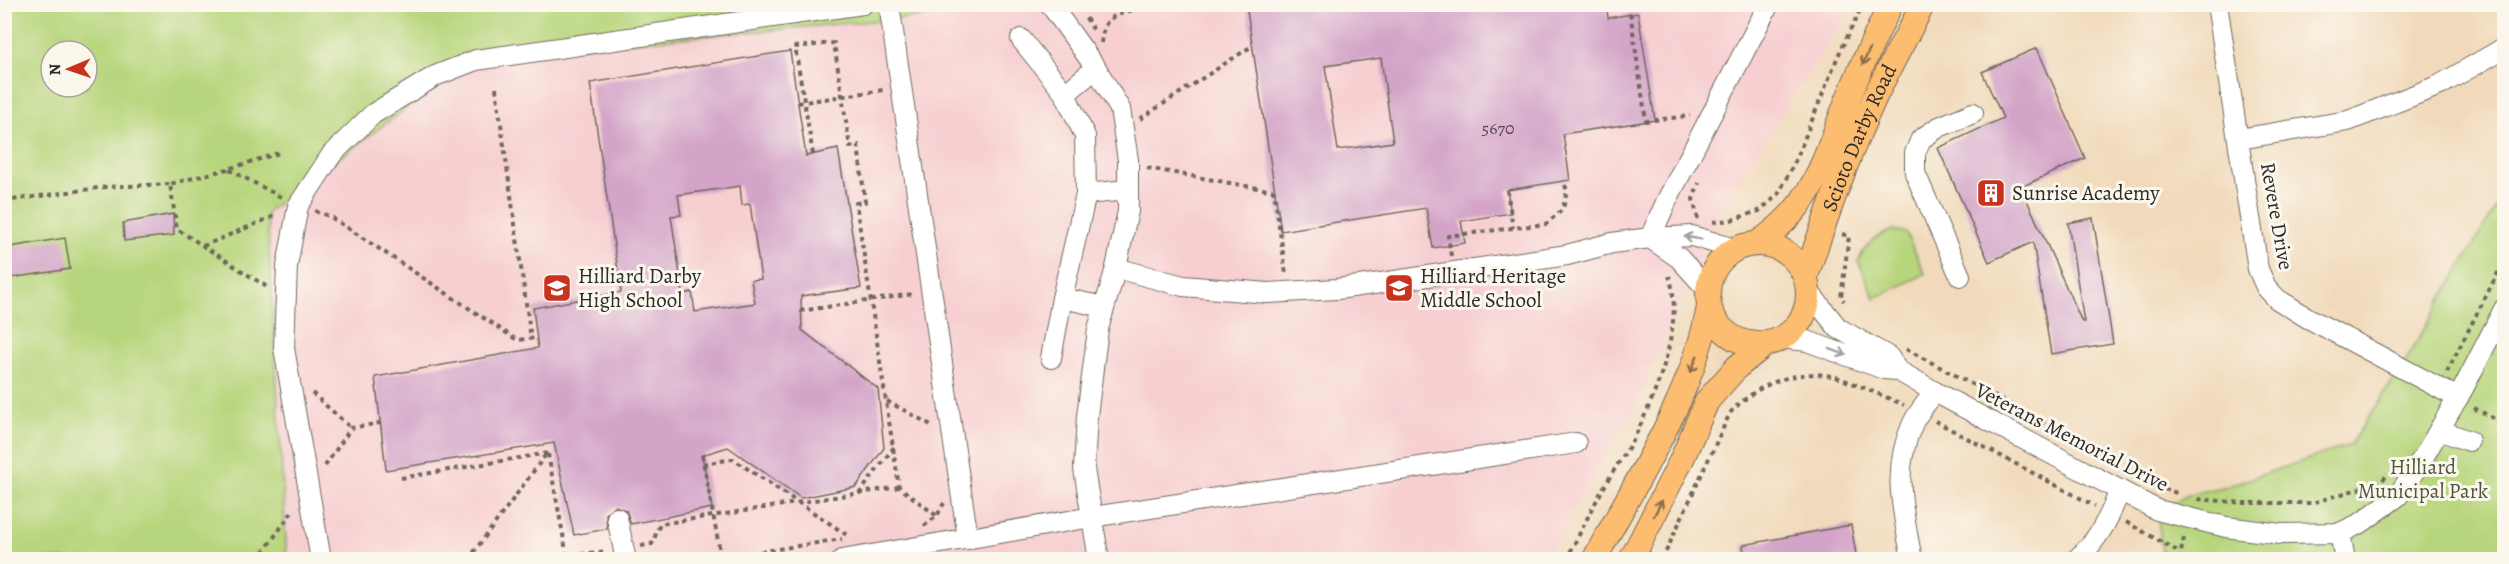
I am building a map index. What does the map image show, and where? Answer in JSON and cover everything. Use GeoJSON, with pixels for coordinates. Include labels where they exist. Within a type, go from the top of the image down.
{"type":"FeatureCollection","features":[{"type":"Feature","properties":{"kind":"main road","name":"Scioto Darby Road"},"geometry":{"type":"LineString","coordinates":[[1745,246],[1778,229],[1798,209],[1812,186],[1849,96],[1891,4]]}},
{"type":"Feature","properties":{"kind":"main road","name":"Scioto Darby Road"},"geometry":{"type":"LineString","coordinates":[[1807,284],[1830,202],[1850,153],[1875,97],[1923,4]]}},
{"type":"Feature","properties":{"kind":"main road"},"geometry":{"type":"LineString","coordinates":[[1594,560],[1669,422],[1693,366],[1705,330],[1712,273],[1721,259],[1745,246],[1768,244],[1784,250],[1797,261],[1807,284],[1807,309],[1799,323],[1737,368],[1707,401],[1677,470],[1631,560]]}},
{"type":"Feature","properties":{"kind":"main road"},"geometry":{"type":"LineString","coordinates":[[1708,299],[1716,322],[1727,334],[1742,342],[1758,345],[1774,340]]}},
{"type":"Feature","properties":{"kind":"street"},"geometry":{"type":"LineString","coordinates":[[321,560],[284,348],[287,266],[298,206],[332,154],[373,114],[435,76],[476,60],[863,4]]}},
{"type":"Feature","properties":{"kind":"street"},"geometry":{"type":"LineString","coordinates":[[888,4],[922,293],[968,539]]}},
{"type":"Feature","properties":{"kind":"street"},"geometry":{"type":"LineString","coordinates":[[1650,238],[1667,200],[1769,4]]}},
{"type":"Feature","properties":{"kind":"street","name":"Revere Drive"},"geometry":{"type":"LineString","coordinates":[[2217,4],[2261,290],[2308,318],[2458,398]]}},
{"type":"Feature","properties":{"kind":"street"},"geometry":{"type":"LineString","coordinates":[[1053,5],[1096,68],[1120,109],[1128,160],[1128,211],[1116,268],[1098,328],[1087,416],[1084,469],[1098,560]]}},
{"type":"Feature","properties":{"kind":"street"},"geometry":{"type":"LineString","coordinates":[[1021,39],[1065,94],[1086,136],[1086,194],[1051,358]]}},
{"type":"Feature","properties":{"kind":"street"},"geometry":{"type":"LineString","coordinates":[[2239,139],[2348,121],[2440,85],[2505,48]]}},
{"type":"Feature","properties":{"kind":"street"},"geometry":{"type":"LineString","coordinates":[[1065,94],[1096,68]]}},
{"type":"Feature","properties":{"kind":"street"},"geometry":{"type":"LineString","coordinates":[[1960,276],[1915,173],[1915,153],[1920,139],[1939,127],[1973,113]]}},
{"type":"Feature","properties":{"kind":"street"},"geometry":{"type":"LineString","coordinates":[[1086,194],[1128,190]]}},
{"type":"Feature","properties":{"kind":"street"},"geometry":{"type":"LineString","coordinates":[[1116,268],[1183,286],[1287,292],[1337,289],[1388,282],[1567,255],[1612,243],[1650,238],[1692,236],[1745,246]]}},
{"type":"Feature","properties":{"kind":"street"},"geometry":{"type":"LineString","coordinates":[[1650,238],[1679,258],[1708,299]]}},
{"type":"Feature","properties":{"kind":"street","name":"Veterans Memorial Drive"},"geometry":{"type":"LineString","coordinates":[[1807,284],[1838,328],[1889,357],[1897,370]]}},
{"type":"Feature","properties":{"kind":"street"},"geometry":{"type":"LineString","coordinates":[[1062,298],[1104,307]]}},
{"type":"Feature","properties":{"kind":"street","name":"Veterans Memorial Drive"},"geometry":{"type":"LineString","coordinates":[[1774,340],[1807,341],[1884,369],[1897,370],[2119,492],[2157,510],[2226,527],[2281,534],[2340,533],[2371,517],[2398,496],[2458,398],[2503,315]]}},
{"type":"Feature","properties":{"kind":"street"},"geometry":{"type":"LineString","coordinates":[[1912,560],[1899,488],[1903,454],[1913,422],[1935,392]]}},
{"type":"Feature","properties":{"kind":"street"},"geometry":{"type":"LineString","coordinates":[[2439,430],[2469,441]]}},
{"type":"Feature","properties":{"kind":"street"},"geometry":{"type":"LineString","coordinates":[[842,560],[1092,517],[1576,443]]}},
{"type":"Feature","properties":{"kind":"street"},"geometry":{"type":"LineString","coordinates":[[2076,560],[2091,547],[2109,519],[2119,492]]}},
{"type":"Feature","properties":{"kind":"street"},"geometry":{"type":"LineString","coordinates":[[617,518],[625,554]]}},
{"type":"Feature","properties":{"kind":"street"},"geometry":{"type":"LineString","coordinates":[[2340,533],[2345,560]]}},
{"type":"Feature","properties":{"kind":"path"},"geometry":{"type":"LineString","coordinates":[[1101,43],[1102,32],[1109,20],[1125,12],[1179,4]]}},
{"type":"Feature","properties":{"kind":"path"},"geometry":{"type":"LineString","coordinates":[[1629,4],[1646,121],[1695,115],[1690,124]]}},
{"type":"Feature","properties":{"kind":"path"},"geometry":{"type":"LineString","coordinates":[[1709,222],[1731,220],[1759,211],[1778,195],[1797,157],[1838,56],[1863,4]]}},
{"type":"Feature","properties":{"kind":"path"},"geometry":{"type":"LineString","coordinates":[[1082,15],[1090,22],[1104,50]]}},
{"type":"Feature","properties":{"kind":"path"},"geometry":{"type":"LineString","coordinates":[[813,154],[795,47],[834,43],[850,147],[858,145],[865,202],[856,203],[900,487],[937,516]]}},
{"type":"Feature","properties":{"kind":"path"},"geometry":{"type":"LineString","coordinates":[[1140,119],[1252,45]]}},
{"type":"Feature","properties":{"kind":"path"},"geometry":{"type":"LineString","coordinates":[[882,80],[885,101]]}},
{"type":"Feature","properties":{"kind":"path"},"geometry":{"type":"LineString","coordinates":[[496,88],[531,339]]}},
{"type":"Feature","properties":{"kind":"path"},"geometry":{"type":"LineString","coordinates":[[798,103],[883,90]]}},
{"type":"Feature","properties":{"kind":"path"},"geometry":{"type":"LineString","coordinates":[[1136,109],[1142,129]]}},
{"type":"Feature","properties":{"kind":"path"},"geometry":{"type":"LineString","coordinates":[[4,201],[105,187],[170,184],[282,153]]}},
{"type":"Feature","properties":{"kind":"path"},"geometry":{"type":"LineString","coordinates":[[1146,158],[1146,179]]}},
{"type":"Feature","properties":{"kind":"path"},"geometry":{"type":"LineString","coordinates":[[1147,168],[1274,191],[1286,278]]}},
{"type":"Feature","properties":{"kind":"path"},"geometry":{"type":"LineString","coordinates":[[228,169],[298,206],[332,217],[517,340],[537,338]]}},
{"type":"Feature","properties":{"kind":"path"},"geometry":{"type":"LineString","coordinates":[[1692,236],[1699,221],[1695,215],[1693,199],[1702,177]]}},
{"type":"Feature","properties":{"kind":"path"},"geometry":{"type":"LineString","coordinates":[[1451,256],[1448,236],[1546,224],[1563,208],[1567,190],[1563,181]]}},
{"type":"Feature","properties":{"kind":"path"},"geometry":{"type":"LineString","coordinates":[[170,184],[177,229],[267,287],[268,298]]}},
{"type":"Feature","properties":{"kind":"path"},"geometry":{"type":"LineString","coordinates":[[1507,190],[1513,228]]}},
{"type":"Feature","properties":{"kind":"path"},"geometry":{"type":"LineString","coordinates":[[203,246],[298,206]]}},
{"type":"Feature","properties":{"kind":"path"},"geometry":{"type":"LineString","coordinates":[[1847,306],[1840,297],[1849,236]]}},
{"type":"Feature","properties":{"kind":"path"},"geometry":{"type":"LineString","coordinates":[[1440,258],[1462,254]]}},
{"type":"Feature","properties":{"kind":"path"},"geometry":{"type":"LineString","coordinates":[[1566,560],[1607,480],[1635,435],[1658,380],[1671,333],[1674,290],[1668,274],[1679,258]]}},
{"type":"Feature","properties":{"kind":"path"},"geometry":{"type":"LineString","coordinates":[[2438,389],[2505,261]]}},
{"type":"Feature","properties":{"kind":"path"},"geometry":{"type":"LineString","coordinates":[[912,283],[922,293]]}},
{"type":"Feature","properties":{"kind":"path"},"geometry":{"type":"LineString","coordinates":[[800,311],[922,293]]}},
{"type":"Feature","properties":{"kind":"path"},"geometry":{"type":"LineString","coordinates":[[915,305],[922,293]]}},
{"type":"Feature","properties":{"kind":"path"},"geometry":{"type":"LineString","coordinates":[[1903,347],[2078,441],[2116,465]]}},
{"type":"Feature","properties":{"kind":"path"},"geometry":{"type":"LineString","coordinates":[[2458,398],[2505,424]]}},
{"type":"Feature","properties":{"kind":"path"},"geometry":{"type":"LineString","coordinates":[[887,401],[933,426]]}},
{"type":"Feature","properties":{"kind":"path"},"geometry":{"type":"LineString","coordinates":[[931,416],[934,438]]}},
{"type":"Feature","properties":{"kind":"path"},"geometry":{"type":"LineString","coordinates":[[859,494],[894,447]]}},
{"type":"Feature","properties":{"kind":"path"},"geometry":{"type":"LineString","coordinates":[[548,453],[568,558],[625,554],[652,544],[660,524],[900,487]]}},
{"type":"Feature","properties":{"kind":"path"},"geometry":{"type":"LineString","coordinates":[[401,478],[548,453]]}},
{"type":"Feature","properties":{"kind":"path"},"geometry":{"type":"LineString","coordinates":[[468,560],[548,453]]}},
{"type":"Feature","properties":{"kind":"path"},"geometry":{"type":"LineString","coordinates":[[702,455],[721,558]]}},
{"type":"Feature","properties":{"kind":"path"},"geometry":{"type":"LineString","coordinates":[[703,464],[733,459],[850,537]]}},
{"type":"Feature","properties":{"kind":"path"},"geometry":{"type":"LineString","coordinates":[[2192,498],[2244,503],[2312,503],[2381,482],[2388,474]]}},
{"type":"Feature","properties":{"kind":"path"},"geometry":{"type":"LineString","coordinates":[[2148,484],[2183,495]]}},
{"type":"Feature","properties":{"kind":"path"},"geometry":{"type":"LineString","coordinates":[[915,527],[925,526],[937,516],[944,503],[943,494]]}},
{"type":"Feature","properties":{"kind":"path"},"geometry":{"type":"LineString","coordinates":[[706,560],[861,536]]}},
{"type":"Feature","properties":{"kind":"path"},"geometry":{"type":"LineString","coordinates":[[2179,560],[2184,537]]}},
{"type":"Feature","properties":{"kind":"shaded area","name":"Hilliard Darby High School"},"geometry":{"type":"Polygon","coordinates":[[[4,5],[1853,5],[1725,201],[1638,399],[1546,560],[5,559],[4,5]]]}},
{"type":"Feature","properties":{"kind":"green space"},"geometry":{"type":"Polygon","coordinates":[[[4,5],[1054,5],[476,56],[267,212],[287,560],[5,559],[4,5]]]}},
{"type":"Feature","properties":{"kind":"green space","name":"Hilliard Municipal Park"},"geometry":{"type":"Polygon","coordinates":[[[2504,197],[2504,559],[2163,559],[2157,510],[2190,494],[2228,486],[2350,445],[2402,367],[2500,200],[2504,197]]]}},
{"type":"Feature","properties":{"kind":"green space"},"geometry":{"type":"Polygon","coordinates":[[[1893,230],[1906,233],[1925,274],[1875,298],[1858,261],[1872,241],[1893,230]]]}},
{"type":"Feature","properties":{"kind":"building","name":"Hilliard Heritage Middle School"},"geometry":{"type":"Polygon","coordinates":[[[1246,4],[1606,4],[1608,18],[1638,13],[1655,120],[1563,134],[1570,180],[1507,190],[1511,213],[1461,221],[1465,243],[1433,248],[1426,208],[1281,231],[1246,4]],[[1381,58],[1325,66],[1338,150],[1393,142],[1381,58]]]}},
{"type":"Feature","properties":{"kind":"building"},"geometry":{"type":"Polygon","coordinates":[[[2037,48],[2085,158],[2021,187],[2082,322],[2084,322],[2068,223],[2093,218],[2113,344],[2051,354],[2033,242],[1989,262],[1938,148],[2003,118],[1982,72],[2037,48]]]}},
{"type":"Feature","properties":{"kind":"building"},"geometry":{"type":"Polygon","coordinates":[[[790,51],[806,156],[838,149],[861,288],[801,296],[802,330],[878,389],[884,448],[856,487],[801,498],[728,447],[702,455],[712,508],[631,524],[626,510],[615,506],[606,514],[607,529],[574,535],[554,443],[386,470],[375,377],[538,348],[533,308],[621,292],[590,83],[790,51]],[[740,186],[678,195],[681,215],[671,216],[683,294],[692,292],[695,312],[755,303],[751,280],[761,279],[750,204],[742,205],[740,186]]]}},
{"type":"Feature","properties":{"kind":"building"},"geometry":{"type":"Polygon","coordinates":[[[173,214],[174,235],[124,241],[123,223],[173,214]]]}},
{"type":"Feature","properties":{"kind":"building"},"geometry":{"type":"Polygon","coordinates":[[[65,238],[70,269],[4,279],[4,248],[65,238]]]}},
{"type":"Feature","properties":{"kind":"building"},"geometry":{"type":"Polygon","coordinates":[[[1851,525],[1857,560],[1745,560],[1743,545],[1851,525]]]}},
{"type":"Feature","properties":{"kind":"place","name":"Sunrise Academy"},"geometry":{"type":"Point","coordinates":[1991,193]}},
{"type":"Feature","properties":{"kind":"place","name":"Hilliard Darby High School"},"geometry":{"type":"Point","coordinates":[557,288]}},
{"type":"Feature","properties":{"kind":"place","name":"Hilliard Heritage Middle School"},"geometry":{"type":"Point","coordinates":[1399,288]}}]}
